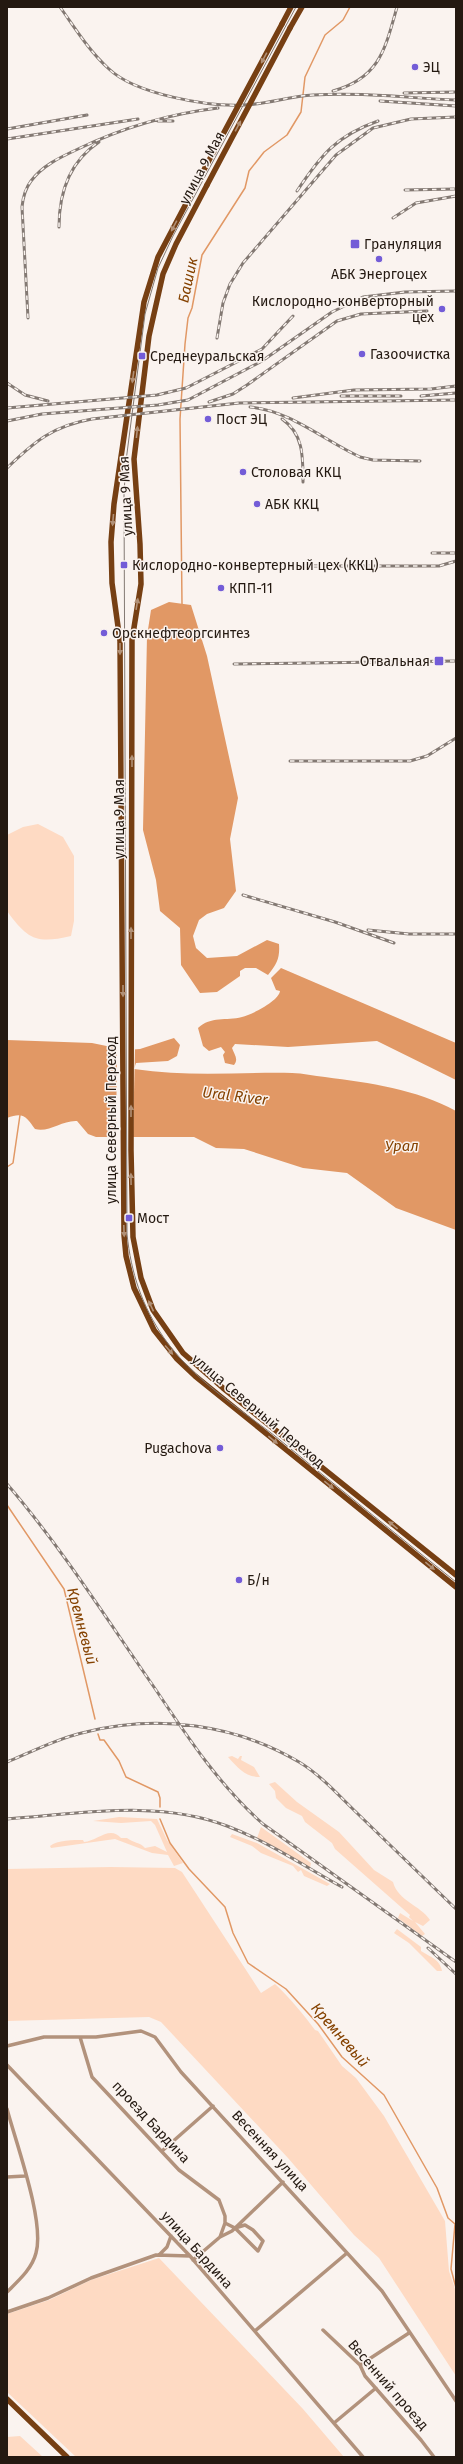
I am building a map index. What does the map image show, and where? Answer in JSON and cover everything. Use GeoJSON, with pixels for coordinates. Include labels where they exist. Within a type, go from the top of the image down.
{"type":"FeatureCollection","features":[{"type":"Feature","properties":{"kind":"main road","name":"улица 9 Мая"},"geometry":{"type":"LineString","coordinates":[[123,963],[120,641],[112,583],[111,542],[114,504],[144,302],[158,257],[291,7]]}},
{"type":"Feature","properties":{"kind":"main road","name":"улица 9 Мая"},"geometry":{"type":"LineString","coordinates":[[131,972],[132,640],[141,584],[140,544],[134,478],[134,459],[155,304],[163,274],[176,244],[302,7]]}},
{"type":"Feature","properties":{"kind":"main road","name":"улица Северный Переход"},"geometry":{"type":"LineString","coordinates":[[123,963],[122,1150],[126,1256],[141,1307],[164,1344],[177,1359],[220,1398],[456,1587]]}},
{"type":"Feature","properties":{"kind":"main road","name":"улица Северный Переход"},"geometry":{"type":"LineString","coordinates":[[131,972],[131,1150],[135,1254],[148,1298],[173,1340],[223,1388],[256,1412],[456,1575]]}},
{"type":"Feature","properties":{"kind":"main road"},"geometry":{"type":"LineString","coordinates":[[7,2398],[67,2457]]}},
{"type":"Feature","properties":{"kind":"street","name":"Весенняя улица"},"geometry":{"type":"LineString","coordinates":[[7,2046],[44,2037],[103,2037],[135,2031],[150,2034],[213,2106],[387,2297],[409,2333],[456,2401]]}},
{"type":"Feature","properties":{"kind":"street","name":"проезд Бардина"},"geometry":{"type":"LineString","coordinates":[[80,2037],[92,2077],[179,2170],[219,2200],[226,2216],[225,2223]]}},
{"type":"Feature","properties":{"kind":"street","name":"улица Бардина"},"geometry":{"type":"LineString","coordinates":[[7,2065],[190,2256],[363,2457]]}},
{"type":"Feature","properties":{"kind":"street"},"geometry":{"type":"LineString","coordinates":[[162,2151],[213,2106]]}},
{"type":"Feature","properties":{"kind":"street"},"geometry":{"type":"LineString","coordinates":[[7,2109],[36,2219],[36,2253],[30,2266],[7,2292]]}},
{"type":"Feature","properties":{"kind":"street"},"geometry":{"type":"LineString","coordinates":[[7,2177],[25,2176]]}},
{"type":"Feature","properties":{"kind":"street"},"geometry":{"type":"LineString","coordinates":[[235,2228],[283,2182]]}},
{"type":"Feature","properties":{"kind":"street"},"geometry":{"type":"LineString","coordinates":[[193,2260],[220,2236],[235,2228],[242,2225],[256,2232],[263,2241],[258,2251],[235,2228],[225,2223],[220,2236]]}},
{"type":"Feature","properties":{"kind":"street"},"geometry":{"type":"LineString","coordinates":[[159,2255],[167,2247],[170,2236]]}},
{"type":"Feature","properties":{"kind":"street"},"geometry":{"type":"LineString","coordinates":[[255,2331],[347,2253]]}},
{"type":"Feature","properties":{"kind":"street"},"geometry":{"type":"LineString","coordinates":[[7,2312],[48,2298],[91,2278],[159,2255],[190,2256]]}},
{"type":"Feature","properties":{"kind":"street","name":"Весенний проезд"},"geometry":{"type":"LineString","coordinates":[[323,2330],[360,2365],[365,2376],[434,2457]]}},
{"type":"Feature","properties":{"kind":"street"},"geometry":{"type":"LineString","coordinates":[[360,2365],[409,2333]]}},
{"type":"Feature","properties":{"kind":"street"},"geometry":{"type":"LineString","coordinates":[[334,2423],[376,2388]]}},
{"type":"Feature","properties":{"kind":"shaded area"},"geometry":{"type":"Polygon","coordinates":[[[38,824],[63,837],[74,856],[74,921],[71,936],[50,940],[34,937],[21,928],[7,911],[7,835],[23,827],[38,824]]]}},
{"type":"Feature","properties":{"kind":"shaded area"},"geometry":{"type":"Polygon","coordinates":[[[232,1756],[238,1759],[242,1756],[241,1760],[254,1767],[260,1777],[246,1774],[242,1771],[228,1757],[232,1756]]]}},
{"type":"Feature","properties":{"kind":"shaded area"},"geometry":{"type":"Polygon","coordinates":[[[275,1782],[297,1802],[339,1832],[374,1870],[393,1882],[399,1894],[426,1915],[430,1920],[423,1926],[415,1922],[425,1934],[422,1936],[398,1918],[400,1913],[413,1921],[409,1917],[410,1915],[335,1849],[332,1843],[305,1822],[302,1816],[286,1808],[276,1798],[275,1791],[269,1784],[275,1782]]]}},
{"type":"Feature","properties":{"kind":"shaded area"},"geometry":{"type":"Polygon","coordinates":[[[119,1817],[157,1819],[167,1840],[183,1863],[174,1866],[168,1855],[152,1853],[115,1839],[51,1848],[50,1846],[66,1841],[89,1841],[108,1833],[112,1833],[117,1834],[121,1838],[127,1838],[145,1848],[155,1846],[167,1852],[155,1825],[151,1821],[121,1823],[93,1821],[119,1817]]]}},
{"type":"Feature","properties":{"kind":"shaded area"},"geometry":{"type":"Polygon","coordinates":[[[261,1827],[311,1863],[310,1868],[257,1838],[261,1827]]]}},
{"type":"Feature","properties":{"kind":"shaded area"},"geometry":{"type":"Polygon","coordinates":[[[232,1834],[257,1843],[330,1884],[327,1886],[304,1876],[301,1870],[298,1872],[293,1866],[261,1853],[252,1846],[230,1837],[232,1834]]]}},
{"type":"Feature","properties":{"kind":"shaded area"},"geometry":{"type":"Polygon","coordinates":[[[111,1867],[175,1868],[182,1872],[261,1993],[275,1984],[280,1989],[315,2030],[318,2031],[342,2066],[356,2078],[384,2116],[445,2221],[449,2271],[456,2292],[456,2376],[379,2258],[354,2235],[288,2158],[161,2022],[149,2017],[7,2021],[7,1869],[111,1867]]]}},
{"type":"Feature","properties":{"kind":"shaded area"},"geometry":{"type":"Polygon","coordinates":[[[397,1929],[421,1947],[421,1951],[437,1961],[442,1971],[437,1971],[409,1943],[394,1933],[397,1929]]]}},
{"type":"Feature","properties":{"kind":"shaded area"},"geometry":{"type":"Polygon","coordinates":[[[159,2258],[303,2409],[344,2457],[76,2457],[7,2392],[7,2314],[49,2300],[91,2280],[159,2258]]]}},
{"type":"Feature","properties":{"kind":"shaded area"},"geometry":{"type":"Polygon","coordinates":[[[20,2436],[43,2457],[7,2457],[7,2437],[20,2436]]]}},
{"type":"Feature","properties":{"kind":"water"},"geometry":{"type":"Polygon","coordinates":[[[169,602],[191,605],[207,656],[238,798],[230,839],[236,891],[224,908],[207,914],[199,920],[193,936],[196,948],[207,958],[237,956],[267,940],[279,944],[277,961],[268,975],[256,968],[245,968],[240,971],[240,976],[217,992],[200,993],[181,965],[180,928],[160,911],[156,880],[143,830],[147,636],[151,610],[169,602]]]}},
{"type":"Feature","properties":{"kind":"water"},"geometry":{"type":"Polygon","coordinates":[[[281,968],[456,1043],[456,1080],[377,1041],[288,1047],[235,1044],[232,1048],[236,1059],[234,1065],[225,1063],[223,1055],[225,1052],[221,1047],[209,1051],[203,1046],[198,1028],[203,1024],[213,1020],[246,1016],[258,1011],[275,999],[280,991],[276,990],[271,978],[281,968]]]}},
{"type":"Feature","properties":{"kind":"water","name":"Урал"},"geometry":{"type":"Polygon","coordinates":[[[174,1038],[180,1045],[177,1056],[168,1061],[136,1063],[134,1069],[193,1074],[304,1074],[359,1082],[409,1092],[441,1103],[456,1111],[456,1230],[396,1208],[347,1173],[303,1168],[244,1149],[216,1148],[194,1137],[96,1137],[88,1134],[77,1121],[66,1122],[40,1130],[35,1129],[24,1117],[17,1115],[7,1118],[7,1040],[92,1043],[126,1050],[140,1049],[174,1038]]]}},
{"type":"Feature","properties":{"kind":"pier"},"geometry":{"type":"Polygon","coordinates":[[[117,1047],[135,1047],[133,1139],[116,1139],[117,1047]]]}},
{"type":"Feature","properties":{"kind":"waterway","name":"Башик"},"geometry":{"type":"LineString","coordinates":[[182,604],[180,419],[188,318],[192,308],[202,255],[245,188],[249,171],[264,152],[287,135],[301,112],[305,77],[325,35],[343,20],[350,7]]}},
{"type":"Feature","properties":{"kind":"waterway","name":"Кремневый"},"geometry":{"type":"LineString","coordinates":[[7,1167],[13,1163],[20,1115]]}},
{"type":"Feature","properties":{"kind":"waterway","name":"Кремневый"},"geometry":{"type":"LineString","coordinates":[[7,1505],[64,1589],[95,1719]]}},
{"type":"Feature","properties":{"kind":"waterway","name":"Кремневый"},"geometry":{"type":"LineString","coordinates":[[98,1734],[100,1740],[104,1740],[119,1761],[126,1777],[158,1792],[160,1807]]}},
{"type":"Feature","properties":{"kind":"waterway","name":"Кремневый"},"geometry":{"type":"LineString","coordinates":[[160,1819],[170,1843],[189,1869],[225,1907],[233,1933],[248,1963],[286,1989],[318,2024],[342,2057],[384,2095],[437,2188],[448,2218],[455,2224],[451,2269],[456,2288]]}},
{"type":"Feature","properties":{"kind":"tram line"},"geometry":{"type":"LineString","coordinates":[[296,7],[173,236],[158,268],[145,314],[126,461],[124,494],[127,1234],[131,1262],[139,1289],[156,1326],[175,1353],[201,1379],[275,1436],[456,1582]]}},
{"type":"Feature","properties":{"kind":"railway"},"geometry":{"type":"LineString","coordinates":[[60,7],[89,47],[109,69],[121,78],[136,85],[173,97],[211,104],[229,105],[244,105],[304,96],[331,94],[456,100]]}},
{"type":"Feature","properties":{"kind":"railway"},"geometry":{"type":"LineString","coordinates":[[333,91],[349,85],[371,70],[384,49],[397,7]]}},
{"type":"Feature","properties":{"kind":"railway"},"geometry":{"type":"LineString","coordinates":[[404,93],[456,92]]}},
{"type":"Feature","properties":{"kind":"railway"},"geometry":{"type":"LineString","coordinates":[[380,101],[456,106]]}},
{"type":"Feature","properties":{"kind":"railway"},"geometry":{"type":"LineString","coordinates":[[28,318],[22,207],[26,190],[36,175],[59,158],[112,134],[146,122],[218,108]]}},
{"type":"Feature","properties":{"kind":"railway"},"geometry":{"type":"LineString","coordinates":[[7,129],[87,115]]}},
{"type":"Feature","properties":{"kind":"railway"},"geometry":{"type":"LineString","coordinates":[[217,338],[223,303],[230,284],[243,263],[336,155],[373,128],[411,119],[456,117]]}},
{"type":"Feature","properties":{"kind":"railway"},"geometry":{"type":"LineString","coordinates":[[7,139],[138,119]]}},
{"type":"Feature","properties":{"kind":"railway"},"geometry":{"type":"LineString","coordinates":[[158,121],[173,121]]}},
{"type":"Feature","properties":{"kind":"railway"},"geometry":{"type":"LineString","coordinates":[[297,191],[322,157],[340,140],[351,133],[378,121]]}},
{"type":"Feature","properties":{"kind":"railway"},"geometry":{"type":"LineString","coordinates":[[59,227],[61,202],[68,179],[80,159],[99,142]]}},
{"type":"Feature","properties":{"kind":"railway"},"geometry":{"type":"LineString","coordinates":[[405,190],[456,189]]}},
{"type":"Feature","properties":{"kind":"railway"},"geometry":{"type":"LineString","coordinates":[[393,218],[416,203],[456,196]]}},
{"type":"Feature","properties":{"kind":"railway"},"geometry":{"type":"LineString","coordinates":[[7,421],[42,414],[158,405],[188,400],[262,361],[332,312],[363,297],[405,292],[456,291]]}},
{"type":"Feature","properties":{"kind":"railway"},"geometry":{"type":"LineString","coordinates":[[209,402],[233,394],[337,321],[361,314],[427,311]]}},
{"type":"Feature","properties":{"kind":"railway"},"geometry":{"type":"LineString","coordinates":[[7,408],[157,395],[186,388],[262,349],[293,316]]}},
{"type":"Feature","properties":{"kind":"railway"},"geometry":{"type":"LineString","coordinates":[[7,383],[25,395],[48,401]]}},
{"type":"Feature","properties":{"kind":"railway"},"geometry":{"type":"LineString","coordinates":[[293,398],[354,390],[431,389],[456,386]]}},
{"type":"Feature","properties":{"kind":"railway"},"geometry":{"type":"LineString","coordinates":[[421,396],[456,393]]}},
{"type":"Feature","properties":{"kind":"railway"},"geometry":{"type":"LineString","coordinates":[[341,396],[401,396]]}},
{"type":"Feature","properties":{"kind":"railway"},"geometry":{"type":"LineString","coordinates":[[7,468],[36,442],[55,430],[92,419],[239,403],[456,400]]}},
{"type":"Feature","properties":{"kind":"railway"},"geometry":{"type":"LineString","coordinates":[[250,407],[264,409],[293,420],[360,457],[373,460],[420,461]]}},
{"type":"Feature","properties":{"kind":"railway"},"geometry":{"type":"LineString","coordinates":[[282,419],[295,432],[301,447],[303,482]]}},
{"type":"Feature","properties":{"kind":"railway"},"geometry":{"type":"LineString","coordinates":[[432,553],[456,553]]}},
{"type":"Feature","properties":{"kind":"railway"},"geometry":{"type":"LineString","coordinates":[[305,566],[439,566],[456,561]]}},
{"type":"Feature","properties":{"kind":"railway"},"geometry":{"type":"LineString","coordinates":[[234,664],[456,661]]}},
{"type":"Feature","properties":{"kind":"railway"},"geometry":{"type":"LineString","coordinates":[[290,761],[410,761],[427,756],[456,738]]}},
{"type":"Feature","properties":{"kind":"railway"},"geometry":{"type":"LineString","coordinates":[[243,895],[335,922],[394,943]]}},
{"type":"Feature","properties":{"kind":"railway"},"geometry":{"type":"LineString","coordinates":[[368,930],[409,934],[456,934]]}},
{"type":"Feature","properties":{"kind":"railway"},"geometry":{"type":"LineString","coordinates":[[7,1484],[66,1559],[205,1761],[247,1809],[263,1824],[456,1962]]}},
{"type":"Feature","properties":{"kind":"railway"},"geometry":{"type":"LineString","coordinates":[[7,1762],[46,1745],[86,1732],[141,1724],[196,1726],[222,1731],[249,1739],[274,1749],[299,1762],[315,1773],[456,1909]]}},
{"type":"Feature","properties":{"kind":"railway"},"geometry":{"type":"LineString","coordinates":[[7,1819],[118,1810],[174,1813],[201,1818],[242,1832],[285,1854],[342,1887]]}},
{"type":"Feature","properties":{"kind":"railway"},"geometry":{"type":"LineString","coordinates":[[428,1948],[456,1974]]}},
{"type":"Feature","properties":{"kind":"place","name":"ЭЦ"},"geometry":{"type":"Point","coordinates":[415,67]}},
{"type":"Feature","properties":{"kind":"place","name":"Грануляция"},"geometry":{"type":"Point","coordinates":[355,244]}},
{"type":"Feature","properties":{"kind":"place","name":"АБК Энергоцех"},"geometry":{"type":"Point","coordinates":[379,259]}},
{"type":"Feature","properties":{"kind":"place","name":"Кислородно-конверторный цех"},"geometry":{"type":"Point","coordinates":[442,309]}},
{"type":"Feature","properties":{"kind":"place","name":"Газоочистка"},"geometry":{"type":"Point","coordinates":[362,354]}},
{"type":"Feature","properties":{"kind":"place","name":"Среднеуральская"},"geometry":{"type":"Point","coordinates":[142,356]}},
{"type":"Feature","properties":{"kind":"place","name":"Пост ЭЦ"},"geometry":{"type":"Point","coordinates":[208,419]}},
{"type":"Feature","properties":{"kind":"place","name":"Столовая ККЦ"},"geometry":{"type":"Point","coordinates":[243,472]}},
{"type":"Feature","properties":{"kind":"place","name":"АБК ККЦ"},"geometry":{"type":"Point","coordinates":[257,504]}},
{"type":"Feature","properties":{"kind":"place","name":"Кислородно-конвертерный цех (ККЦ)"},"geometry":{"type":"Point","coordinates":[124,565]}},
{"type":"Feature","properties":{"kind":"place","name":"КПП-11"},"geometry":{"type":"Point","coordinates":[221,588]}},
{"type":"Feature","properties":{"kind":"place","name":"Орскнефтеоргсинтез"},"geometry":{"type":"Point","coordinates":[104,633]}},
{"type":"Feature","properties":{"kind":"place","name":"Отвальная"},"geometry":{"type":"Point","coordinates":[439,661]}},
{"type":"Feature","properties":{"kind":"place","name":"Мост"},"geometry":{"type":"Point","coordinates":[129,1218]}},
{"type":"Feature","properties":{"kind":"place","name":"Pugachova"},"geometry":{"type":"Point","coordinates":[220,1448]}},
{"type":"Feature","properties":{"kind":"place","name":"Б/н"},"geometry":{"type":"Point","coordinates":[239,1580]}},
{"type":"Feature","properties":{"kind":"water label","name":"Ural River"},"geometry":{"type":"Point","coordinates":[235,1096]}}]}
